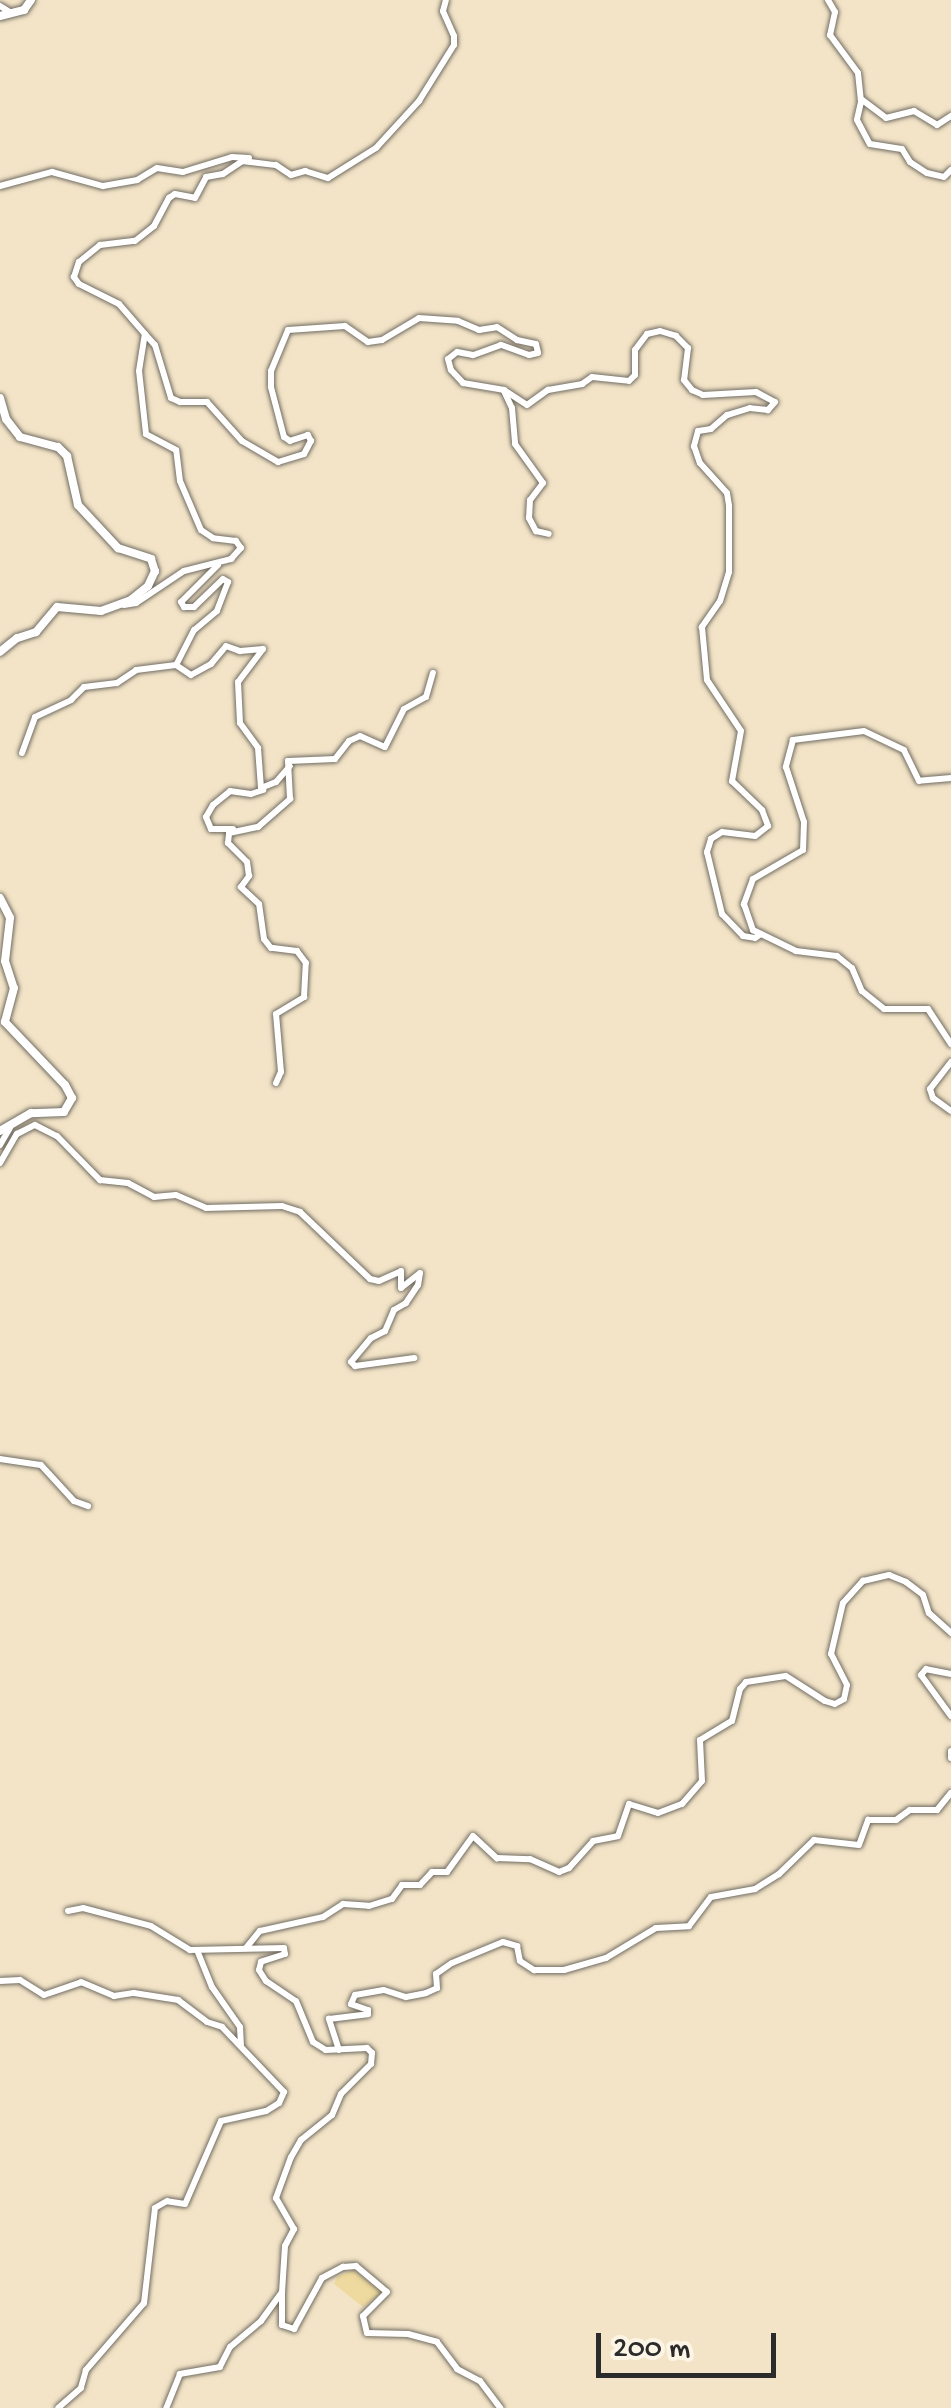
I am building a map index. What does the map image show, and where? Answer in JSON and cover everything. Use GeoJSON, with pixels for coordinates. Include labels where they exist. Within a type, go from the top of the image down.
{"type":"FeatureCollection","features":[{"type":"Feature","properties":{"kind":"street"},"geometry":{"type":"LineString","coordinates":[[0,16],[24,10],[30,0]]}},
{"type":"Feature","properties":{"kind":"street"},"geometry":{"type":"LineString","coordinates":[[446,0],[442,11],[454,45],[419,101],[376,148],[328,178],[310,172],[289,174],[276,164],[242,162],[223,174],[206,177],[191,200],[173,195],[163,205],[154,226],[135,240],[100,245],[79,262],[74,273],[79,284],[119,304],[155,345],[172,398],[180,402],[206,402],[242,441],[278,462],[304,454],[311,441],[308,435],[290,441],[284,436],[271,387],[271,371],[288,330],[346,326],[361,341],[372,342],[420,318],[458,322],[479,330],[498,327],[517,340],[536,344],[538,352],[529,355],[501,346],[473,356],[456,352],[448,359],[454,375],[463,383],[504,390],[527,405],[548,390],[582,384],[592,376],[629,381],[635,374],[635,350],[646,334],[660,331],[676,336],[688,348],[684,380],[698,394],[750,392],[775,402],[768,410],[750,408],[728,415],[711,429],[698,431],[694,446],[697,458],[729,498],[729,572],[720,601],[702,627],[707,680],[741,732],[732,781],[762,810],[768,826],[755,836],[722,832],[711,839],[708,852],[722,914],[743,936],[756,938],[762,934]]}},
{"type":"Feature","properties":{"kind":"street"},"geometry":{"type":"LineString","coordinates":[[828,0],[834,12],[830,36],[858,73],[858,120],[873,147],[902,149],[910,162],[927,173],[944,177],[951,170]]}},
{"type":"Feature","properties":{"kind":"street"},"geometry":{"type":"LineString","coordinates":[[0,6],[11,13]]}},
{"type":"Feature","properties":{"kind":"street"},"geometry":{"type":"LineString","coordinates":[[860,98],[886,118],[914,111],[937,125],[951,116]]}},
{"type":"Feature","properties":{"kind":"street"},"geometry":{"type":"LineString","coordinates":[[0,186],[52,172],[103,186],[137,180],[157,168],[183,172],[238,156],[255,162]]}},
{"type":"Feature","properties":{"kind":"street"},"geometry":{"type":"LineString","coordinates":[[0,652],[17,638],[36,632],[57,607],[101,612],[136,603],[184,571],[219,564],[237,555],[239,543],[201,530],[180,481],[176,450],[152,441],[146,434],[139,371],[145,334]]}},
{"type":"Feature","properties":{"kind":"street"},"geometry":{"type":"LineString","coordinates":[[504,390],[512,408],[515,444],[543,482],[530,500],[530,518],[536,531],[549,534]]}},
{"type":"Feature","properties":{"kind":"street"},"geometry":{"type":"LineString","coordinates":[[0,398],[6,419],[20,437],[64,451],[71,462],[74,498],[114,543],[123,551],[151,558],[155,571],[148,586],[120,605]]}},
{"type":"Feature","properties":{"kind":"street"},"geometry":{"type":"LineString","coordinates":[[176,664],[194,630],[217,610],[228,582],[223,579],[194,607],[181,602],[219,564]]}},
{"type":"Feature","properties":{"kind":"street"},"geometry":{"type":"LineString","coordinates":[[22,754],[34,718],[71,700],[94,683],[114,684],[136,670],[176,664],[191,676],[211,664],[226,646],[240,651],[263,650],[238,682],[240,723],[258,748],[264,789]]}},
{"type":"Feature","properties":{"kind":"street"},"geometry":{"type":"LineString","coordinates":[[290,766],[264,789],[250,794],[230,791],[212,805],[206,817],[211,829],[258,827],[290,799],[290,766],[288,760],[335,758],[349,741],[360,736],[382,750],[404,709],[426,697],[433,673]]}},
{"type":"Feature","properties":{"kind":"street"},"geometry":{"type":"LineString","coordinates":[[951,778],[919,781],[904,750],[864,731],[793,740],[786,766],[804,822],[803,850],[753,880],[745,891],[746,920],[762,934],[796,951],[837,956],[852,968],[862,991],[884,1008],[911,1005],[934,1013],[951,1044]]}},
{"type":"Feature","properties":{"kind":"street"},"geometry":{"type":"LineString","coordinates":[[233,830],[228,843],[241,854],[250,872],[240,887],[259,904],[264,939],[271,948],[297,951],[306,963],[304,997],[276,1014],[282,1072],[276,1083]]}},
{"type":"Feature","properties":{"kind":"street"},"geometry":{"type":"LineString","coordinates":[[0,898],[10,918],[5,961],[14,988],[5,1022],[65,1084],[72,1098],[64,1112],[31,1113],[5,1130],[0,1145]]}},
{"type":"Feature","properties":{"kind":"street"},"geometry":{"type":"LineString","coordinates":[[951,1062],[930,1089],[932,1098],[951,1110]]}},
{"type":"Feature","properties":{"kind":"street"},"geometry":{"type":"LineString","coordinates":[[0,1163],[17,1134],[35,1126],[57,1136],[100,1180],[128,1182],[154,1197],[176,1195],[206,1208],[282,1206],[300,1212],[320,1226],[370,1279],[379,1280],[401,1271],[401,1288],[420,1273],[418,1285],[406,1302],[394,1310],[385,1331],[371,1338],[351,1362],[355,1366],[414,1358]]}},
{"type":"Feature","properties":{"kind":"street"},"geometry":{"type":"LineString","coordinates":[[0,1460],[41,1465],[74,1501],[88,1506]]}},
{"type":"Feature","properties":{"kind":"street"},"geometry":{"type":"LineString","coordinates":[[246,1948],[265,1930],[323,1918],[343,1904],[369,1906],[392,1898],[402,1885],[420,1885],[432,1872],[451,1868],[473,1836],[497,1858],[530,1859],[558,1872],[569,1868],[593,1841],[618,1836],[629,1804],[658,1813],[682,1804],[702,1781],[700,1740],[729,1726],[740,1689],[750,1680],[786,1676],[826,1701],[835,1704],[844,1698],[848,1692],[844,1674],[830,1654],[840,1628],[843,1603],[862,1581],[889,1575],[906,1582],[923,1595],[930,1614],[951,1633]]}},
{"type":"Feature","properties":{"kind":"street"},"geometry":{"type":"LineString","coordinates":[[951,1674],[926,1669],[921,1675],[951,1716]]}},
{"type":"Feature","properties":{"kind":"street"},"geometry":{"type":"LineString","coordinates":[[339,2050],[329,2018],[368,2014],[368,2010],[350,2004],[356,1995],[384,1990],[406,1997],[426,1993],[438,1988],[436,1974],[452,1963],[503,1942],[517,1946],[520,1960],[534,1970],[564,1970],[606,1958],[656,1928],[689,1926],[711,1897],[755,1888],[779,1874],[814,1840],[858,1845],[868,1820],[896,1820],[904,1812],[938,1810],[951,1794]]}},
{"type":"Feature","properties":{"kind":"street"},"geometry":{"type":"LineString","coordinates":[[68,1911],[83,1908],[151,1926],[166,1940],[197,1950],[284,1948],[286,1954],[262,1962],[261,1977],[296,2001],[318,2046],[339,2050],[367,2048],[372,2053],[371,2064],[341,2094],[332,2115],[301,2140],[276,2198],[294,2229],[285,2246],[282,2325],[294,2328],[322,2278],[343,2266],[356,2266],[387,2292],[363,2316],[367,2333],[408,2334],[434,2340],[459,2372],[480,2381],[500,2408]]}},
{"type":"Feature","properties":{"kind":"street"},"geometry":{"type":"LineString","coordinates":[[197,1950],[212,1986],[240,2027],[241,2046]]}},
{"type":"Feature","properties":{"kind":"street"},"geometry":{"type":"LineString","coordinates":[[0,1981],[20,1980],[44,1995],[82,1982],[114,1996],[134,1993],[174,1999],[207,2022],[219,2025],[282,2085],[284,2096],[266,2112],[221,2122],[186,2204],[166,2201],[154,2208],[144,2303],[86,2370],[81,2388],[58,2408]]}},
{"type":"Feature","properties":{"kind":"street"},"geometry":{"type":"LineString","coordinates":[[166,2408],[180,2374],[220,2367],[230,2347],[261,2320],[282,2292]]}},
{"type":"Feature","properties":{"kind":"sand"},"geometry":{"type":"Polygon","coordinates":[[[353,2270],[382,2292],[363,2307],[334,2284],[337,2277],[353,2270]]]}}]}
